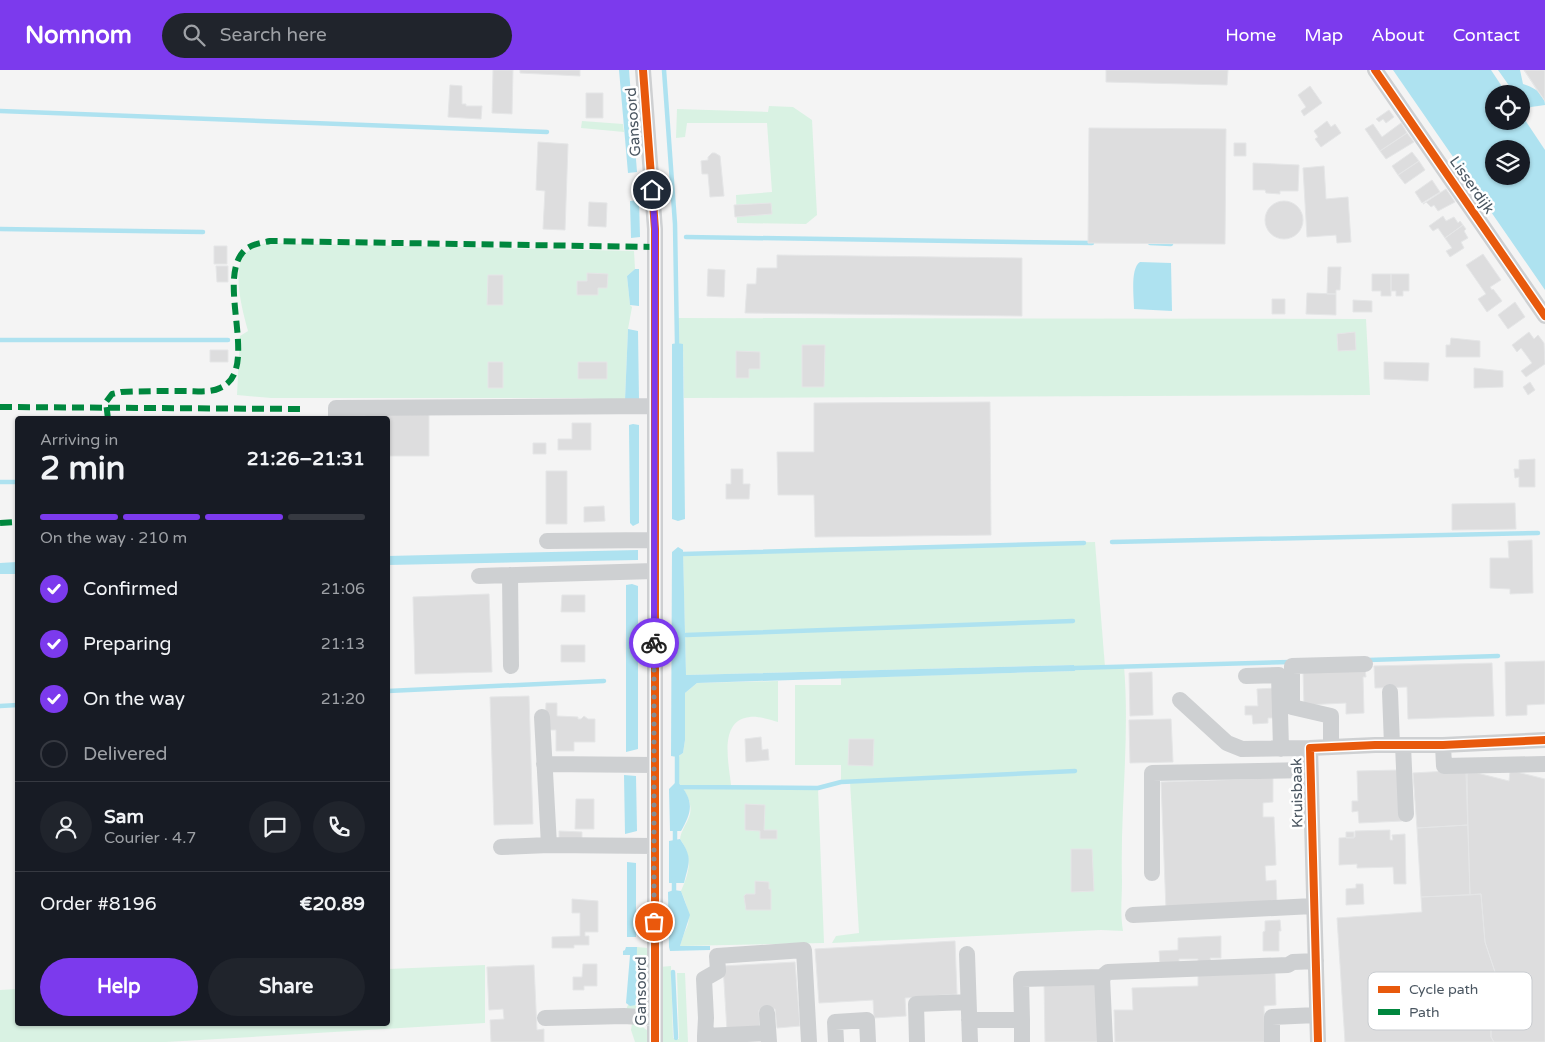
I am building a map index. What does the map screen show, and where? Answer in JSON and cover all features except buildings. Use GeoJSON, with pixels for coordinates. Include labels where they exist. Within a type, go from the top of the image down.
{"type":"FeatureCollection","features":[{"type":"Feature","properties":{"kind":"street","name":"Gansoord"},"geometry":{"type":"LineString","coordinates":[[644,70],[655,230],[654,1042]]}},
{"type":"Feature","properties":{"kind":"street","name":"Lisserdijk"},"geometry":{"type":"LineString","coordinates":[[1375,70],[1545,316]]}},
{"type":"Feature","properties":{"kind":"street"},"geometry":{"type":"LineString","coordinates":[[336,416],[336,408],[654,406]]}},
{"type":"Feature","properties":{"kind":"street"},"geometry":{"type":"LineString","coordinates":[[548,541],[654,540]]}},
{"type":"Feature","properties":{"kind":"street"},"geometry":{"type":"LineString","coordinates":[[479,576],[654,571]]}},
{"type":"Feature","properties":{"kind":"street"},"geometry":{"type":"LineString","coordinates":[[510,575],[511,666]]}},
{"type":"Feature","properties":{"kind":"street"},"geometry":{"type":"LineString","coordinates":[[1332,747],[1331,716],[1292,707],[1292,666],[1365,664]]}},
{"type":"Feature","properties":{"kind":"street"},"geometry":{"type":"LineString","coordinates":[[1246,676],[1279,675],[1281,749]]}},
{"type":"Feature","properties":{"kind":"street"},"geometry":{"type":"LineString","coordinates":[[1390,692],[1406,814]]}},
{"type":"Feature","properties":{"kind":"street"},"geometry":{"type":"LineString","coordinates":[[1180,700],[1227,743],[1242,749],[1310,748]]}},
{"type":"Feature","properties":{"kind":"street"},"geometry":{"type":"LineString","coordinates":[[542,717],[549,845]]}},
{"type":"Feature","properties":{"kind":"street","name":"Kruisbaak"},"geometry":{"type":"LineString","coordinates":[[1318,1042],[1310,748],[1443,745],[1545,740]]}},
{"type":"Feature","properties":{"kind":"street"},"geometry":{"type":"LineString","coordinates":[[1443,745],[1444,766],[1545,764]]}},
{"type":"Feature","properties":{"kind":"street"},"geometry":{"type":"LineString","coordinates":[[544,764],[654,764]]}},
{"type":"Feature","properties":{"kind":"street"},"geometry":{"type":"LineString","coordinates":[[1152,873],[1152,773],[1310,770]]}},
{"type":"Feature","properties":{"kind":"street"},"geometry":{"type":"LineString","coordinates":[[501,847],[549,845],[654,846]]}},
{"type":"Feature","properties":{"kind":"street"},"geometry":{"type":"LineString","coordinates":[[1133,915],[1313,906]]}},
{"type":"Feature","properties":{"kind":"street"},"geometry":{"type":"LineString","coordinates":[[767,1013],[769,1037],[705,1039],[704,979],[718,972],[717,956],[804,950],[810,1042]]}},
{"type":"Feature","properties":{"kind":"street"},"geometry":{"type":"LineString","coordinates":[[967,954],[970,1042]]}},
{"type":"Feature","properties":{"kind":"street"},"geometry":{"type":"LineString","coordinates":[[1022,1042],[1022,979],[1102,977],[1108,972],[1288,965],[1293,962],[1316,961]]}},
{"type":"Feature","properties":{"kind":"street"},"geometry":{"type":"LineString","coordinates":[[1102,977],[1105,1042]]}},
{"type":"Feature","properties":{"kind":"street"},"geometry":{"type":"LineString","coordinates":[[918,1042],[916,1004],[1022,1020]]}},
{"type":"Feature","properties":{"kind":"street"},"geometry":{"type":"LineString","coordinates":[[1272,1042],[1272,1017],[1317,1015]]}},
{"type":"Feature","properties":{"kind":"street"},"geometry":{"type":"LineString","coordinates":[[545,1018],[624,1016],[654,1018]]}},
{"type":"Feature","properties":{"kind":"street"},"geometry":{"type":"LineString","coordinates":[[836,1042],[836,1022],[867,1020],[868,1042]]}},
{"type":"Feature","properties":{"kind":"green space"},"geometry":{"type":"Polygon","coordinates":[[[769,106],[793,107],[812,120],[817,215],[806,224],[737,223],[736,195],[772,192],[767,123],[687,123],[685,137],[676,138],[677,109],[768,112],[769,106]]]}},
{"type":"Feature","properties":{"kind":"green space"},"geometry":{"type":"Polygon","coordinates":[[[582,121],[623,124],[624,132],[581,128],[582,121]]]}},
{"type":"Feature","properties":{"kind":"green space"},"geometry":{"type":"Polygon","coordinates":[[[266,243],[634,251],[635,269],[627,276],[630,305],[632,307],[628,329],[625,400],[580,398],[271,398],[237,395],[240,336],[248,331],[239,292],[239,270],[245,254],[266,243]]]}},
{"type":"Feature","properties":{"kind":"green space"},"geometry":{"type":"Polygon","coordinates":[[[677,318],[1366,319],[1370,395],[684,398],[683,345],[677,343],[677,318]]]}},
{"type":"Feature","properties":{"kind":"green space"},"geometry":{"type":"Polygon","coordinates":[[[1095,542],[1105,667],[1124,666],[1126,693],[1121,912],[1123,931],[1101,930],[832,943],[836,936],[859,933],[850,782],[841,782],[841,765],[795,765],[795,685],[841,685],[841,678],[1075,671],[1074,665],[686,675],[683,554],[805,548],[1095,542]]]}},
{"type":"Feature","properties":{"kind":"green space"},"geometry":{"type":"Polygon","coordinates":[[[778,681],[778,722],[750,717],[740,720],[733,726],[729,734],[728,755],[731,785],[818,788],[824,943],[680,946],[689,918],[681,891],[689,864],[687,852],[680,839],[689,817],[690,803],[677,781],[677,757],[683,753],[685,740],[685,693],[697,683],[778,681]]]}},
{"type":"Feature","properties":{"kind":"green space"},"geometry":{"type":"Polygon","coordinates":[[[637,947],[648,948],[647,1003],[640,1013],[625,1012],[628,1005],[636,1004],[637,947]]]}},
{"type":"Feature","properties":{"kind":"green space"},"geometry":{"type":"Polygon","coordinates":[[[485,965],[485,1023],[166,1042],[0,1042],[0,990],[15,989],[15,1026],[390,1026],[390,969],[485,965]]]}},
{"type":"Feature","properties":{"kind":"green space"},"geometry":{"type":"Polygon","coordinates":[[[671,966],[673,1038],[679,1039],[677,973],[685,973],[688,1042],[663,1042],[659,967],[671,966]]]}},
{"type":"Feature","properties":{"kind":"green space"},"geometry":{"type":"Polygon","coordinates":[[[632,1024],[640,1025],[648,1031],[648,1042],[635,1042],[631,1030],[632,1024]]]}},
{"type":"Feature","properties":{"kind":"water"},"geometry":{"type":"Polygon","coordinates":[[[619,70],[629,70],[637,172],[628,173],[619,70]]]}},
{"type":"Feature","properties":{"kind":"water"},"geometry":{"type":"Polygon","coordinates":[[[1393,70],[1491,70],[1501,85],[1485,85],[1485,130],[1530,130],[1530,128],[1545,150],[1545,290],[1393,70]]]}},
{"type":"Feature","properties":{"kind":"water"},"geometry":{"type":"Polygon","coordinates":[[[1498,70],[1520,70],[1523,84],[1525,85],[1509,85],[1498,70]]]}},
{"type":"Feature","properties":{"kind":"water"},"geometry":{"type":"Polygon","coordinates":[[[1530,87],[1541,94],[1545,105],[1530,107],[1530,87]]]}},
{"type":"Feature","properties":{"kind":"water"},"geometry":{"type":"Polygon","coordinates":[[[639,200],[640,237],[631,238],[630,201],[639,200]]]}},
{"type":"Feature","properties":{"kind":"water"},"geometry":{"type":"Polygon","coordinates":[[[1140,262],[1171,263],[1172,311],[1134,309],[1134,276],[1137,265],[1140,262]]]}},
{"type":"Feature","properties":{"kind":"water"},"geometry":{"type":"Polygon","coordinates":[[[635,269],[639,269],[639,306],[630,305],[627,276],[635,269]]]}},
{"type":"Feature","properties":{"kind":"water"},"geometry":{"type":"Polygon","coordinates":[[[628,329],[638,331],[639,400],[625,400],[628,329]]]}},
{"type":"Feature","properties":{"kind":"water"},"geometry":{"type":"Polygon","coordinates":[[[672,344],[683,344],[685,519],[678,521],[672,519],[672,344]]]}},
{"type":"Feature","properties":{"kind":"water"},"geometry":{"type":"Polygon","coordinates":[[[629,425],[639,425],[639,523],[633,526],[630,523],[629,425]]]}},
{"type":"Feature","properties":{"kind":"water"},"geometry":{"type":"Polygon","coordinates":[[[678,547],[683,550],[686,675],[1074,665],[1075,671],[697,683],[685,693],[685,740],[683,753],[677,757],[671,756],[672,552],[678,547]]]}},
{"type":"Feature","properties":{"kind":"water"},"geometry":{"type":"Polygon","coordinates":[[[638,550],[638,560],[390,565],[390,556],[638,550]]]}},
{"type":"Feature","properties":{"kind":"water"},"geometry":{"type":"Polygon","coordinates":[[[15,562],[15,574],[0,574],[0,563],[15,562]]]}},
{"type":"Feature","properties":{"kind":"water"},"geometry":{"type":"Polygon","coordinates":[[[626,585],[638,586],[638,749],[626,752],[626,585]]]}},
{"type":"Feature","properties":{"kind":"water"},"geometry":{"type":"Polygon","coordinates":[[[624,775],[636,776],[637,831],[625,834],[624,775]]]}},
{"type":"Feature","properties":{"kind":"water"},"geometry":{"type":"Polygon","coordinates":[[[677,781],[683,788],[690,805],[688,817],[681,831],[670,831],[669,789],[677,781]]]}},
{"type":"Feature","properties":{"kind":"water"},"geometry":{"type":"Polygon","coordinates":[[[680,839],[687,851],[689,860],[684,883],[669,883],[669,841],[680,839]]]}},
{"type":"Feature","properties":{"kind":"water"},"geometry":{"type":"Polygon","coordinates":[[[627,862],[636,863],[636,937],[627,937],[627,862]]]}},
{"type":"Feature","properties":{"kind":"water"},"geometry":{"type":"Polygon","coordinates":[[[674,890],[681,891],[690,915],[680,946],[710,946],[710,950],[670,951],[668,892],[674,890]]]}},
{"type":"Feature","properties":{"kind":"water"},"geometry":{"type":"Polygon","coordinates":[[[626,947],[637,947],[636,1005],[630,1006],[626,1003],[630,955],[623,955],[626,947]]]}},
{"type":"Feature","properties":{"kind":"waterway"},"geometry":{"type":"LineString","coordinates":[[664,70],[675,224],[677,343]]}},
{"type":"Feature","properties":{"kind":"waterway"},"geometry":{"type":"LineString","coordinates":[[0,111],[547,132]]}},
{"type":"Feature","properties":{"kind":"waterway"},"geometry":{"type":"LineString","coordinates":[[0,229],[203,232]]}},
{"type":"Feature","properties":{"kind":"waterway"},"geometry":{"type":"LineString","coordinates":[[686,237],[1092,243]]}},
{"type":"Feature","properties":{"kind":"waterway"},"geometry":{"type":"LineString","coordinates":[[1150,243],[1171,244]]}},
{"type":"Feature","properties":{"kind":"waterway"},"geometry":{"type":"LineString","coordinates":[[0,340],[228,340]]}},
{"type":"Feature","properties":{"kind":"waterway"},"geometry":{"type":"LineString","coordinates":[[0,482],[15,482]]}},
{"type":"Feature","properties":{"kind":"waterway"},"geometry":{"type":"LineString","coordinates":[[1112,542],[1538,533]]}},
{"type":"Feature","properties":{"kind":"waterway"},"geometry":{"type":"LineString","coordinates":[[683,554],[1084,543]]}},
{"type":"Feature","properties":{"kind":"waterway"},"geometry":{"type":"LineString","coordinates":[[686,635],[1073,621]]}},
{"type":"Feature","properties":{"kind":"waterway"},"geometry":{"type":"LineString","coordinates":[[1368,660],[1498,656]]}},
{"type":"Feature","properties":{"kind":"waterway"},"geometry":{"type":"LineString","coordinates":[[1074,668],[1290,662]]}},
{"type":"Feature","properties":{"kind":"waterway"},"geometry":{"type":"LineString","coordinates":[[390,691],[604,681]]}},
{"type":"Feature","properties":{"kind":"waterway"},"geometry":{"type":"LineString","coordinates":[[0,706],[15,705]]}},
{"type":"Feature","properties":{"kind":"waterway"},"geometry":{"type":"LineString","coordinates":[[677,757],[677,785]]}},
{"type":"Feature","properties":{"kind":"waterway"},"geometry":{"type":"LineString","coordinates":[[677,787],[818,788],[841,782],[1075,771]]}},
{"type":"Feature","properties":{"kind":"waterway"},"geometry":{"type":"LineString","coordinates":[[675,825],[675,845]]}},
{"type":"Feature","properties":{"kind":"waterway"},"geometry":{"type":"LineString","coordinates":[[674,878],[674,895]]}},
{"type":"Feature","properties":{"kind":"waterway"},"geometry":{"type":"LineString","coordinates":[[673,972],[676,1038]]}},
{"type":"Feature","properties":{"kind":"marked path"},"geometry":{"type":"LineString","coordinates":[[108,416],[106,402],[112,394],[137,391],[208,391],[216,390],[232,379],[237,364],[238,346],[234,284],[236,266],[243,252],[256,244],[270,241],[655,247]]}},
{"type":"Feature","properties":{"kind":"marked path"},"geometry":{"type":"LineString","coordinates":[[0,407],[301,409]]}},
{"type":"Feature","properties":{"kind":"marked path"},"geometry":{"type":"LineString","coordinates":[[0,523],[15,522]]}},
{"type":"Feature","properties":{"kind":"cycle path"},"geometry":{"type":"LineString","coordinates":[[643,70],[655,229],[655,1042]]}},
{"type":"Feature","properties":{"kind":"cycle path"},"geometry":{"type":"LineString","coordinates":[[1375,70],[1545,316]]}},
{"type":"Feature","properties":{"kind":"cycle path"},"geometry":{"type":"LineString","coordinates":[[1318,1042],[1310,748],[1375,745],[1443,745],[1545,740]]}},
{"type":"Feature","properties":{"kind":"way so far"},"geometry":{"type":"LineString","coordinates":[[654,643],[654,922]]}},
{"type":"Feature","properties":{"kind":"route"},"geometry":{"type":"LineString","coordinates":[[652,190],[655,230],[654,643]]}}]}
